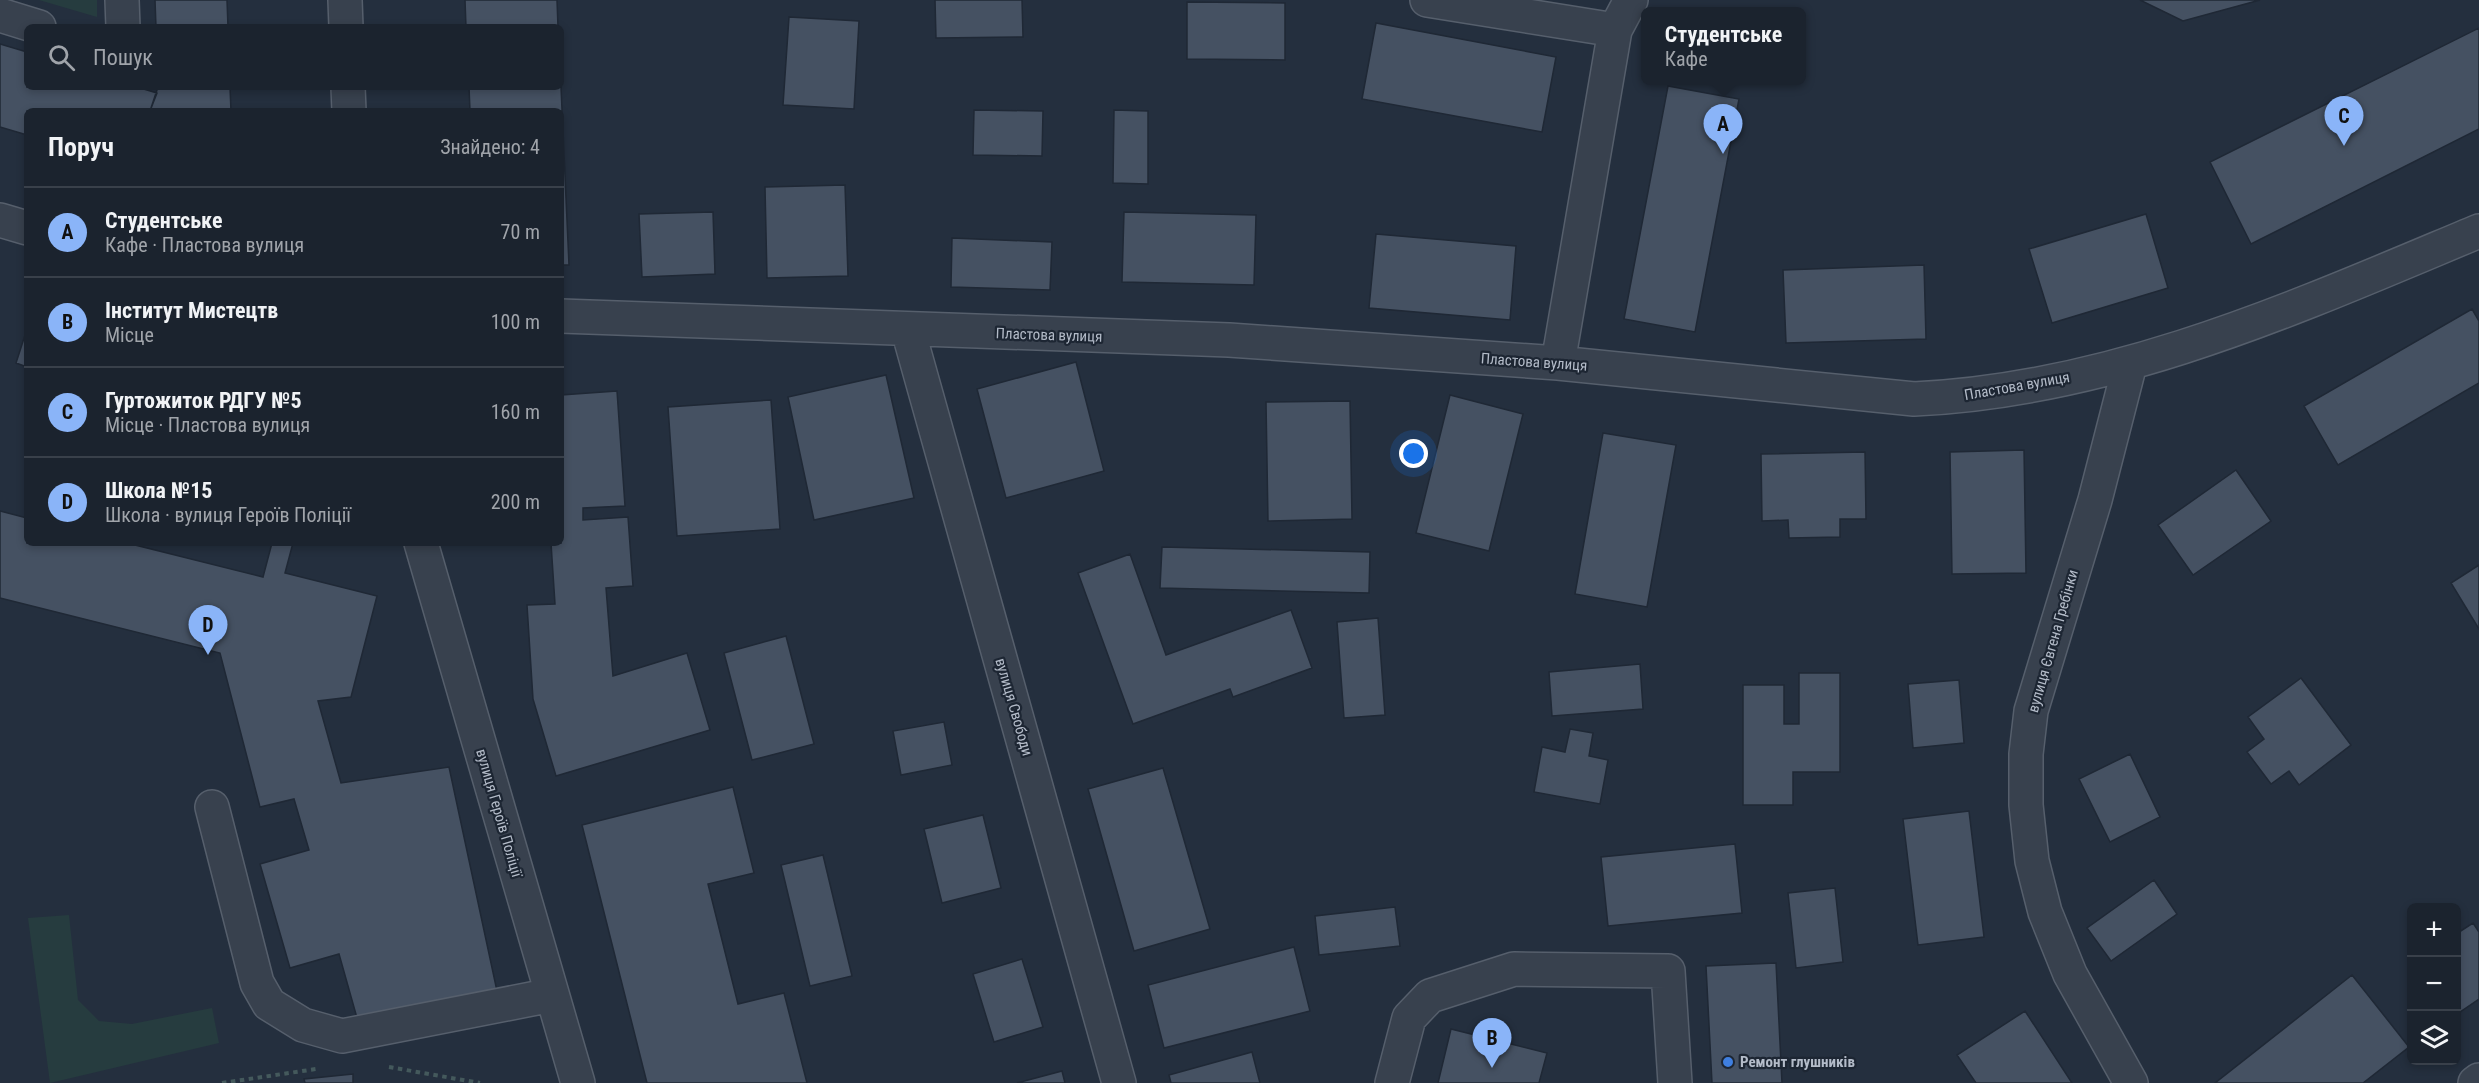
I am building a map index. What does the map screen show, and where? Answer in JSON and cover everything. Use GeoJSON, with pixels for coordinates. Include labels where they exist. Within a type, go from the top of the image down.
{"type":"FeatureCollection","features":[{"type":"Feature","properties":{"kind":"street"},"geometry":{"type":"LineString","coordinates":[[122,0],[123,24]]}},
{"type":"Feature","properties":{"kind":"street"},"geometry":{"type":"LineString","coordinates":[[345,0],[346,24]]}},
{"type":"Feature","properties":{"kind":"street"},"geometry":{"type":"LineString","coordinates":[[1427,0],[1615,30]]}},
{"type":"Feature","properties":{"kind":"street"},"geometry":{"type":"LineString","coordinates":[[1576,0],[1615,30]]}},
{"type":"Feature","properties":{"kind":"street"},"geometry":{"type":"LineString","coordinates":[[1558,363],[1615,30],[1630,0]]}},
{"type":"Feature","properties":{"kind":"street"},"geometry":{"type":"LineString","coordinates":[[0,15],[29,24]]}},
{"type":"Feature","properties":{"kind":"street"},"geometry":{"type":"LineString","coordinates":[[348,90],[349,108]]}},
{"type":"Feature","properties":{"kind":"street"},"geometry":{"type":"LineString","coordinates":[[0,220],[24,227]]}},
{"type":"Feature","properties":{"kind":"street","name":"Пластова вулиця"},"geometry":{"type":"LineString","coordinates":[[564,316],[1229,340],[1558,363],[1914,399],[1960,397],[2012,389],[2130,364],[2218,337],[2479,231]]}},
{"type":"Feature","properties":{"kind":"street","name":"вулиця Свободи"},"geometry":{"type":"LineString","coordinates":[[908,330],[1119,1083]]}},
{"type":"Feature","properties":{"kind":"street","name":"вулиця Євгена Гребінки"},"geometry":{"type":"LineString","coordinates":[[2130,364],[2095,500],[2031,711],[2026,754],[2026,805],[2032,861],[2045,912],[2070,974],[2132,1083]]}},
{"type":"Feature","properties":{"kind":"street","name":"вулиця Героїв Поліції"},"geometry":{"type":"LineString","coordinates":[[422,546],[552,995],[570,1080]]}},
{"type":"Feature","properties":{"kind":"street"},"geometry":{"type":"LineString","coordinates":[[212,807],[257,983],[269,1004],[303,1024],[342,1036],[552,995]]}},
{"type":"Feature","properties":{"kind":"street"},"geometry":{"type":"LineString","coordinates":[[1392,1083],[1410,1018],[1430,996],[1514,969],[1668,971],[1675,1083]]}},
{"type":"Feature","properties":{"kind":"street"},"geometry":{"type":"LineString","coordinates":[[2475,1083],[2479,1080]]}},
{"type":"Feature","properties":{"kind":"green space"},"geometry":{"type":"Polygon","coordinates":[[[39,0],[97,0],[97,17],[39,0]]]}},
{"type":"Feature","properties":{"kind":"green space"},"geometry":{"type":"Polygon","coordinates":[[[69,915],[78,1000],[99,1021],[132,1024],[212,1008],[219,1043],[50,1083],[28,918],[69,915]]]}},
{"type":"Feature","properties":{"kind":"building"},"geometry":{"type":"Polygon","coordinates":[[[155,0],[227,0],[228,24],[156,24],[155,0]]]}},
{"type":"Feature","properties":{"kind":"building"},"geometry":{"type":"Polygon","coordinates":[[[465,0],[557,0],[558,24],[466,24],[465,0]]]}},
{"type":"Feature","properties":{"kind":"building"},"geometry":{"type":"Polygon","coordinates":[[[935,0],[1022,0],[1023,37],[936,38],[935,0]]]}},
{"type":"Feature","properties":{"kind":"building"},"geometry":{"type":"Polygon","coordinates":[[[2140,0],[2260,0],[2183,21],[2140,0]]]}},
{"type":"Feature","properties":{"kind":"building"},"geometry":{"type":"Polygon","coordinates":[[[1187,2],[1285,3],[1285,60],[1187,59],[1187,2]]]}},
{"type":"Feature","properties":{"kind":"building"},"geometry":{"type":"Polygon","coordinates":[[[789,17],[859,21],[854,109],[783,105],[789,17]]]}},
{"type":"Feature","properties":{"kind":"building"},"geometry":{"type":"Polygon","coordinates":[[[1376,23],[1556,57],[1542,132],[1362,99],[1376,23]]]}},
{"type":"Feature","properties":{"kind":"building"},"geometry":{"type":"Polygon","coordinates":[[[2479,28],[2479,129],[2251,244],[2210,162],[2479,28]]]}},
{"type":"Feature","properties":{"kind":"building"},"geometry":{"type":"Polygon","coordinates":[[[0,44],[24,51],[24,90],[147,90],[157,93],[151,108],[24,108],[24,134],[0,127],[0,44]]]}},
{"type":"Feature","properties":{"kind":"building"},"geometry":{"type":"Polygon","coordinates":[[[1668,86],[1739,99],[1695,332],[1624,319],[1668,86]]]}},
{"type":"Feature","properties":{"kind":"building"},"geometry":{"type":"Polygon","coordinates":[[[157,90],[230,90],[231,108],[151,108],[157,90]]]}},
{"type":"Feature","properties":{"kind":"building"},"geometry":{"type":"Polygon","coordinates":[[[469,90],[561,90],[562,108],[470,108],[469,90]]]}},
{"type":"Feature","properties":{"kind":"building"},"geometry":{"type":"Polygon","coordinates":[[[974,110],[1043,111],[1042,156],[973,155],[974,110]]]}},
{"type":"Feature","properties":{"kind":"building"},"geometry":{"type":"Polygon","coordinates":[[[1114,110],[1148,111],[1148,184],[1113,183],[1114,110]]]}},
{"type":"Feature","properties":{"kind":"building"},"geometry":{"type":"Polygon","coordinates":[[[564,154],[569,265],[564,265],[564,154]]]}},
{"type":"Feature","properties":{"kind":"building"},"geometry":{"type":"Polygon","coordinates":[[[845,185],[848,276],[767,278],[765,187],[845,185]]]}},
{"type":"Feature","properties":{"kind":"building"},"geometry":{"type":"Polygon","coordinates":[[[713,212],[715,274],[642,277],[639,214],[713,212]]]}},
{"type":"Feature","properties":{"kind":"building"},"geometry":{"type":"Polygon","coordinates":[[[1124,212],[1256,215],[1254,285],[1122,282],[1124,212]]]}},
{"type":"Feature","properties":{"kind":"building"},"geometry":{"type":"Polygon","coordinates":[[[2146,214],[2168,288],[2052,323],[2029,249],[2146,214]]]}},
{"type":"Feature","properties":{"kind":"building"},"geometry":{"type":"Polygon","coordinates":[[[1376,234],[1516,246],[1510,320],[1369,308],[1376,234]]]}},
{"type":"Feature","properties":{"kind":"building"},"geometry":{"type":"Polygon","coordinates":[[[952,238],[1052,242],[1050,290],[951,287],[952,238]]]}},
{"type":"Feature","properties":{"kind":"building"},"geometry":{"type":"Polygon","coordinates":[[[1924,265],[1926,339],[1786,343],[1783,270],[1924,265]]]}},
{"type":"Feature","properties":{"kind":"building"},"geometry":{"type":"Polygon","coordinates":[[[2472,309],[2479,321],[2479,383],[2338,465],[2304,406],[2472,309]]]}},
{"type":"Feature","properties":{"kind":"building"},"geometry":{"type":"Polygon","coordinates":[[[24,338],[24,366],[16,363],[24,338]]]}},
{"type":"Feature","properties":{"kind":"building"},"geometry":{"type":"Polygon","coordinates":[[[1076,362],[1104,471],[1006,498],[977,389],[1076,362]]]}},
{"type":"Feature","properties":{"kind":"building"},"geometry":{"type":"Polygon","coordinates":[[[886,375],[914,498],[814,520],[788,397],[886,375]]]}},
{"type":"Feature","properties":{"kind":"building"},"geometry":{"type":"Polygon","coordinates":[[[617,391],[625,506],[583,508],[583,520],[628,517],[633,586],[606,588],[613,676],[687,653],[710,730],[556,776],[533,699],[527,605],[555,604],[551,546],[564,546],[564,395],[617,391]]]}},
{"type":"Feature","properties":{"kind":"building"},"geometry":{"type":"Polygon","coordinates":[[[1450,395],[1523,414],[1489,551],[1416,533],[1450,395]]]}},
{"type":"Feature","properties":{"kind":"building"},"geometry":{"type":"Polygon","coordinates":[[[771,400],[780,529],[677,536],[668,407],[771,400]]]}},
{"type":"Feature","properties":{"kind":"building"},"geometry":{"type":"Polygon","coordinates":[[[1350,401],[1352,519],[1268,521],[1266,402],[1350,401]]]}},
{"type":"Feature","properties":{"kind":"building"},"geometry":{"type":"Polygon","coordinates":[[[1603,433],[1676,445],[1647,607],[1575,594],[1603,433]]]}},
{"type":"Feature","properties":{"kind":"building"},"geometry":{"type":"Polygon","coordinates":[[[2024,450],[2026,573],[1952,574],[1950,452],[2024,450]]]}},
{"type":"Feature","properties":{"kind":"building"},"geometry":{"type":"Polygon","coordinates":[[[1865,452],[1866,519],[1840,519],[1840,537],[1789,538],[1788,520],[1762,521],[1761,454],[1865,452]]]}},
{"type":"Feature","properties":{"kind":"building"},"geometry":{"type":"Polygon","coordinates":[[[2236,470],[2271,521],[2193,575],[2158,525],[2236,470]]]}},
{"type":"Feature","properties":{"kind":"building"},"geometry":{"type":"Polygon","coordinates":[[[0,511],[24,517],[24,546],[139,546],[263,577],[271,546],[292,546],[285,573],[377,596],[351,697],[318,701],[341,783],[449,767],[497,991],[359,1025],[339,954],[290,968],[260,864],[309,850],[294,799],[260,807],[220,653],[0,598],[0,511]]]}},
{"type":"Feature","properties":{"kind":"building"},"geometry":{"type":"Polygon","coordinates":[[[1162,547],[1370,552],[1369,593],[1160,588],[1162,547]]]}},
{"type":"Feature","properties":{"kind":"building"},"geometry":{"type":"Polygon","coordinates":[[[1130,554],[1166,655],[1291,610],[1312,668],[1233,697],[1230,689],[1133,724],[1078,573],[1130,554]]]}},
{"type":"Feature","properties":{"kind":"building"},"geometry":{"type":"Polygon","coordinates":[[[2479,565],[2479,629],[2451,583],[2479,565]]]}},
{"type":"Feature","properties":{"kind":"building"},"geometry":{"type":"Polygon","coordinates":[[[1378,618],[1385,715],[1344,718],[1337,622],[1378,618]]]}},
{"type":"Feature","properties":{"kind":"building"},"geometry":{"type":"Polygon","coordinates":[[[786,636],[814,744],[752,760],[724,653],[786,636]]]}},
{"type":"Feature","properties":{"kind":"building"},"geometry":{"type":"Polygon","coordinates":[[[1640,664],[1643,709],[1552,716],[1549,672],[1640,664]]]}},
{"type":"Feature","properties":{"kind":"building"},"geometry":{"type":"Polygon","coordinates":[[[1799,673],[1840,673],[1840,772],[1793,772],[1793,805],[1743,805],[1743,685],[1784,685],[1784,724],[1799,724],[1799,673]]]}},
{"type":"Feature","properties":{"kind":"building"},"geometry":{"type":"Polygon","coordinates":[[[2301,678],[2351,745],[2299,785],[2289,771],[2271,784],[2247,752],[2264,739],[2248,717],[2301,678]]]}},
{"type":"Feature","properties":{"kind":"building"},"geometry":{"type":"Polygon","coordinates":[[[1959,680],[1964,743],[1913,748],[1908,684],[1959,680]]]}},
{"type":"Feature","properties":{"kind":"building"},"geometry":{"type":"Polygon","coordinates":[[[944,722],[952,765],[901,775],[893,731],[944,722]]]}},
{"type":"Feature","properties":{"kind":"building"},"geometry":{"type":"Polygon","coordinates":[[[1570,729],[1593,733],[1589,756],[1608,760],[1600,804],[1534,792],[1542,747],[1565,752],[1570,729]]]}},
{"type":"Feature","properties":{"kind":"building"},"geometry":{"type":"Polygon","coordinates":[[[2130,754],[2160,817],[2110,842],[2079,779],[2130,754]]]}},
{"type":"Feature","properties":{"kind":"building"},"geometry":{"type":"Polygon","coordinates":[[[1163,768],[1210,929],[1134,951],[1088,789],[1163,768]]]}},
{"type":"Feature","properties":{"kind":"building"},"geometry":{"type":"Polygon","coordinates":[[[733,787],[754,873],[708,884],[738,1004],[784,993],[807,1083],[647,1083],[582,825],[733,787]]]}},
{"type":"Feature","properties":{"kind":"building"},"geometry":{"type":"Polygon","coordinates":[[[1969,811],[1984,937],[1918,945],[1903,819],[1969,811]]]}},
{"type":"Feature","properties":{"kind":"building"},"geometry":{"type":"Polygon","coordinates":[[[983,815],[1001,888],[942,903],[924,829],[983,815]]]}},
{"type":"Feature","properties":{"kind":"building"},"geometry":{"type":"Polygon","coordinates":[[[1735,844],[1742,913],[1608,926],[1601,857],[1735,844]]]}},
{"type":"Feature","properties":{"kind":"building"},"geometry":{"type":"Polygon","coordinates":[[[823,855],[852,976],[810,986],[781,865],[823,855]]]}},
{"type":"Feature","properties":{"kind":"building"},"geometry":{"type":"Polygon","coordinates":[[[2154,880],[2177,914],[2111,961],[2087,928],[2154,880]]]}},
{"type":"Feature","properties":{"kind":"building"},"geometry":{"type":"Polygon","coordinates":[[[1835,888],[1843,962],[1796,968],[1788,893],[1835,888]]]}},
{"type":"Feature","properties":{"kind":"building"},"geometry":{"type":"Polygon","coordinates":[[[1395,907],[1400,946],[1319,955],[1315,916],[1395,907]]]}},
{"type":"Feature","properties":{"kind":"building"},"geometry":{"type":"Polygon","coordinates":[[[2473,923],[2479,932],[2479,999],[2461,1011],[2461,957],[2461,931],[2473,923]]]}},
{"type":"Feature","properties":{"kind":"building"},"geometry":{"type":"Polygon","coordinates":[[[1294,947],[1310,1011],[1164,1048],[1148,985],[1294,947]]]}},
{"type":"Feature","properties":{"kind":"building"},"geometry":{"type":"Polygon","coordinates":[[[1022,959],[1043,1027],[994,1042],[973,974],[1022,959]]]}},
{"type":"Feature","properties":{"kind":"building"},"geometry":{"type":"Polygon","coordinates":[[[1776,963],[1782,1083],[1712,1083],[1706,966],[1776,963]]]}},
{"type":"Feature","properties":{"kind":"building"},"geometry":{"type":"Polygon","coordinates":[[[2352,975],[2407,1044],[2407,1049],[2363,1083],[2215,1083],[2352,975]]]}},
{"type":"Feature","properties":{"kind":"building"},"geometry":{"type":"Polygon","coordinates":[[[2025,1011],[2072,1083],[1976,1083],[1957,1055],[2025,1011]]]}},
{"type":"Feature","properties":{"kind":"building"},"geometry":{"type":"Polygon","coordinates":[[[1451,1029],[1547,1053],[1539,1083],[1438,1083],[1451,1029]]]}},
{"type":"Feature","properties":{"kind":"building"},"geometry":{"type":"Polygon","coordinates":[[[1252,1052],[1260,1083],[1171,1083],[1169,1075],[1252,1052]]]}},
{"type":"Feature","properties":{"kind":"building"},"geometry":{"type":"Polygon","coordinates":[[[1062,1071],[1065,1083],[1017,1083],[1062,1071]]]}},
{"type":"Feature","properties":{"kind":"building"},"geometry":{"type":"Polygon","coordinates":[[[353,1074],[353,1083],[305,1083],[304,1079],[353,1074]]]}},
{"type":"Feature","properties":{"kind":"place","name":"Гуртожиток РДГУ №5"},"geometry":{"type":"Point","coordinates":[2344,146]}},
{"type":"Feature","properties":{"kind":"place","name":"Студентське"},"geometry":{"type":"Point","coordinates":[1723,154]}},
{"type":"Feature","properties":{"kind":"place","name":"Школа №15"},"geometry":{"type":"Point","coordinates":[208,655]}},
{"type":"Feature","properties":{"kind":"place","name":"Ремонт глушників"},"geometry":{"type":"Point","coordinates":[1728,1062]}},
{"type":"Feature","properties":{"kind":"place","name":"Інститут Мистецтв"},"geometry":{"type":"Point","coordinates":[1492,1068]}}]}
